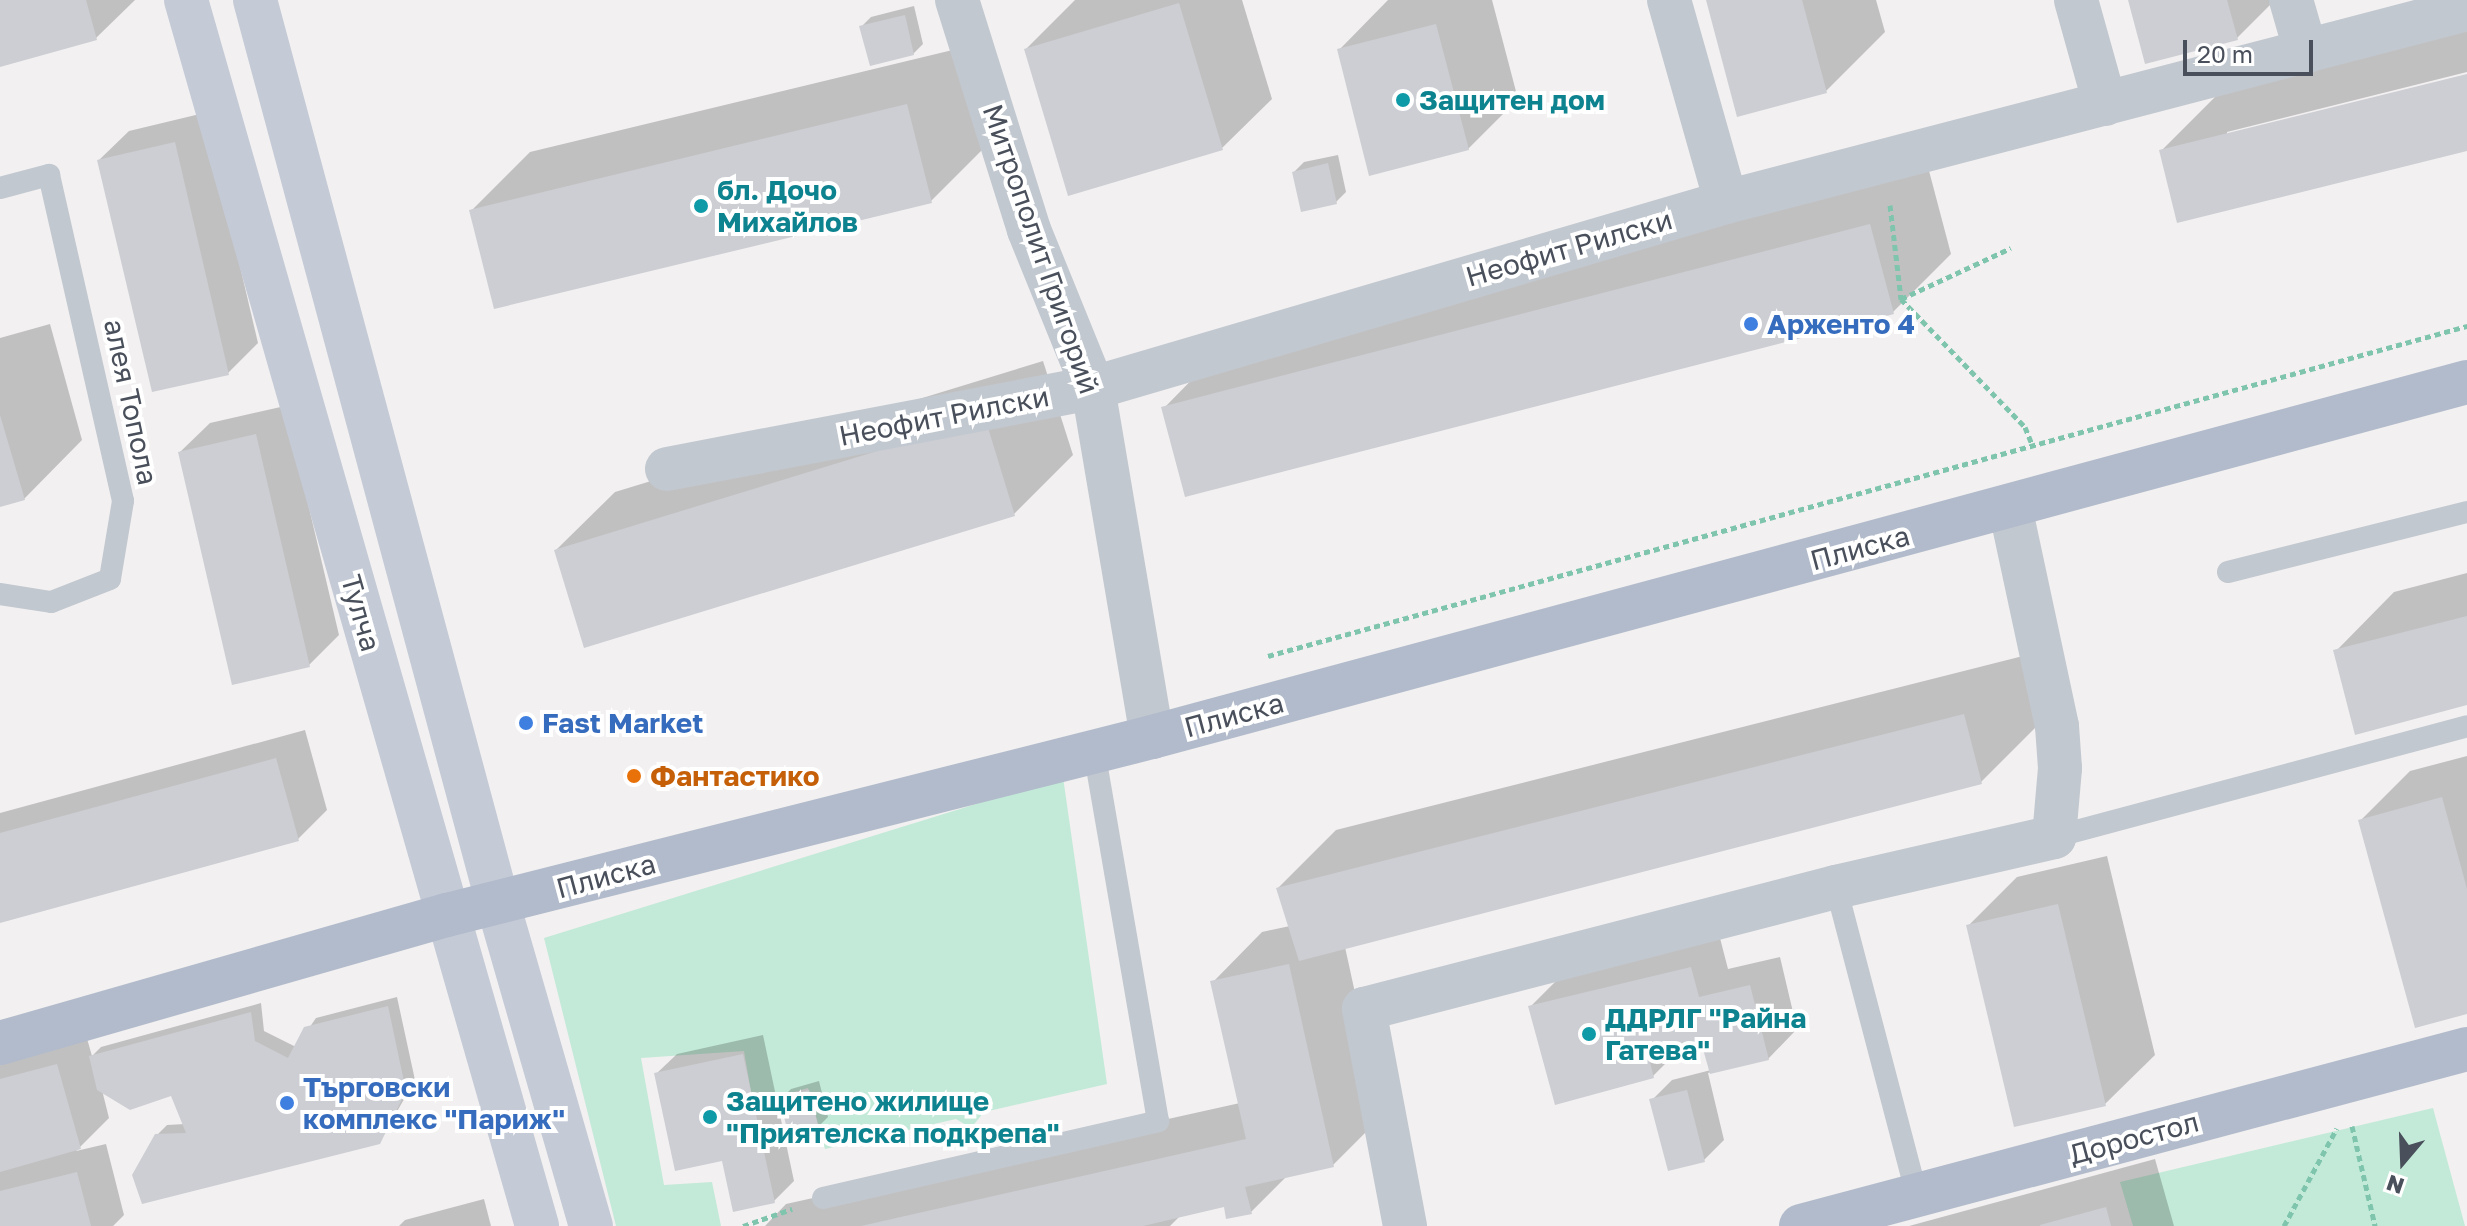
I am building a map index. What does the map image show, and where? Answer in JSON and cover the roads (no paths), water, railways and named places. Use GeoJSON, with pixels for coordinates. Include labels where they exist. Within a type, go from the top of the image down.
{"type":"FeatureCollection","features":[{"type":"Feature","properties":{"kind":"main road","name":"Тулча"},"geometry":{"type":"LineString","coordinates":[[186,0],[537,1226]]}},
{"type":"Feature","properties":{"kind":"main road","name":"Тулча"},"geometry":{"type":"LineString","coordinates":[[255,0],[498,904],[591,1226]]}},
{"type":"Feature","properties":{"kind":"main road","name":"Плиска"},"geometry":{"type":"LineString","coordinates":[[0,1043],[447,915],[1152,737],[2467,382]]}},
{"type":"Feature","properties":{"kind":"main road","name":"Доростол"},"geometry":{"type":"LineString","coordinates":[[1801,1226],[1917,1195],[2345,1095],[2467,1049]]}},
{"type":"Feature","properties":{"kind":"street","name":"Митрополит Григорий"},"geometry":{"type":"LineString","coordinates":[[957,0],[1029,230],[1093,388],[1152,737]]}},
{"type":"Feature","properties":{"kind":"street"},"geometry":{"type":"LineString","coordinates":[[1669,0],[1726,202]]}},
{"type":"Feature","properties":{"kind":"street"},"geometry":{"type":"LineString","coordinates":[[2076,0],[2105,104]]}},
{"type":"Feature","properties":{"kind":"street"},"geometry":{"type":"LineString","coordinates":[[2291,0],[2306,52]]}},
{"type":"Feature","properties":{"kind":"street","name":"Неофит Рилски"},"geometry":{"type":"LineString","coordinates":[[667,469],[1093,388],[1726,202],[2467,9]]}},
{"type":"Feature","properties":{"kind":"street"},"geometry":{"type":"LineString","coordinates":[[1405,1226],[1364,1009],[1836,887],[2054,837],[2060,768],[2057,726],[2010,507]]}},
{"type":"Feature","properties":{"kind":"lane","name":"алея Топола"},"geometry":{"type":"LineString","coordinates":[[0,188],[49,175],[123,501],[110,579],[51,602],[0,594]]}},
{"type":"Feature","properties":{"kind":"lane"},"geometry":{"type":"LineString","coordinates":[[2228,572],[2467,512]]}},
{"type":"Feature","properties":{"kind":"lane"},"geometry":{"type":"LineString","coordinates":[[2054,837],[2467,726]]}},
{"type":"Feature","properties":{"kind":"lane"},"geometry":{"type":"LineString","coordinates":[[823,1198],[1158,1121],[1094,750]]}},
{"type":"Feature","properties":{"kind":"lane"},"geometry":{"type":"LineString","coordinates":[[1836,887],[1917,1195]]}},
{"type":"Feature","properties":{"kind":"place","name":"Защитен дом"},"geometry":{"type":"Point","coordinates":[1403,100]}},
{"type":"Feature","properties":{"kind":"place","name":"бл. Дочо Михайлов"},"geometry":{"type":"Point","coordinates":[701,206]}},
{"type":"Feature","properties":{"kind":"place","name":"Арженто 4"},"geometry":{"type":"Point","coordinates":[1751,324]}},
{"type":"Feature","properties":{"kind":"place","name":"Fast Market"},"geometry":{"type":"Point","coordinates":[526,723]}},
{"type":"Feature","properties":{"kind":"place","name":"Фантастико"},"geometry":{"type":"Point","coordinates":[634,776]}},
{"type":"Feature","properties":{"kind":"place","name":"ДДРЛГ \"Райна Гатева\""},"geometry":{"type":"Point","coordinates":[1589,1034]}},
{"type":"Feature","properties":{"kind":"place","name":"Търговски комплекс \"Париж\""},"geometry":{"type":"Point","coordinates":[287,1103]}},
{"type":"Feature","properties":{"kind":"place","name":"Защитено жилище \"Приятелска подкрепа\""},"geometry":{"type":"Point","coordinates":[710,1117]}}]}
